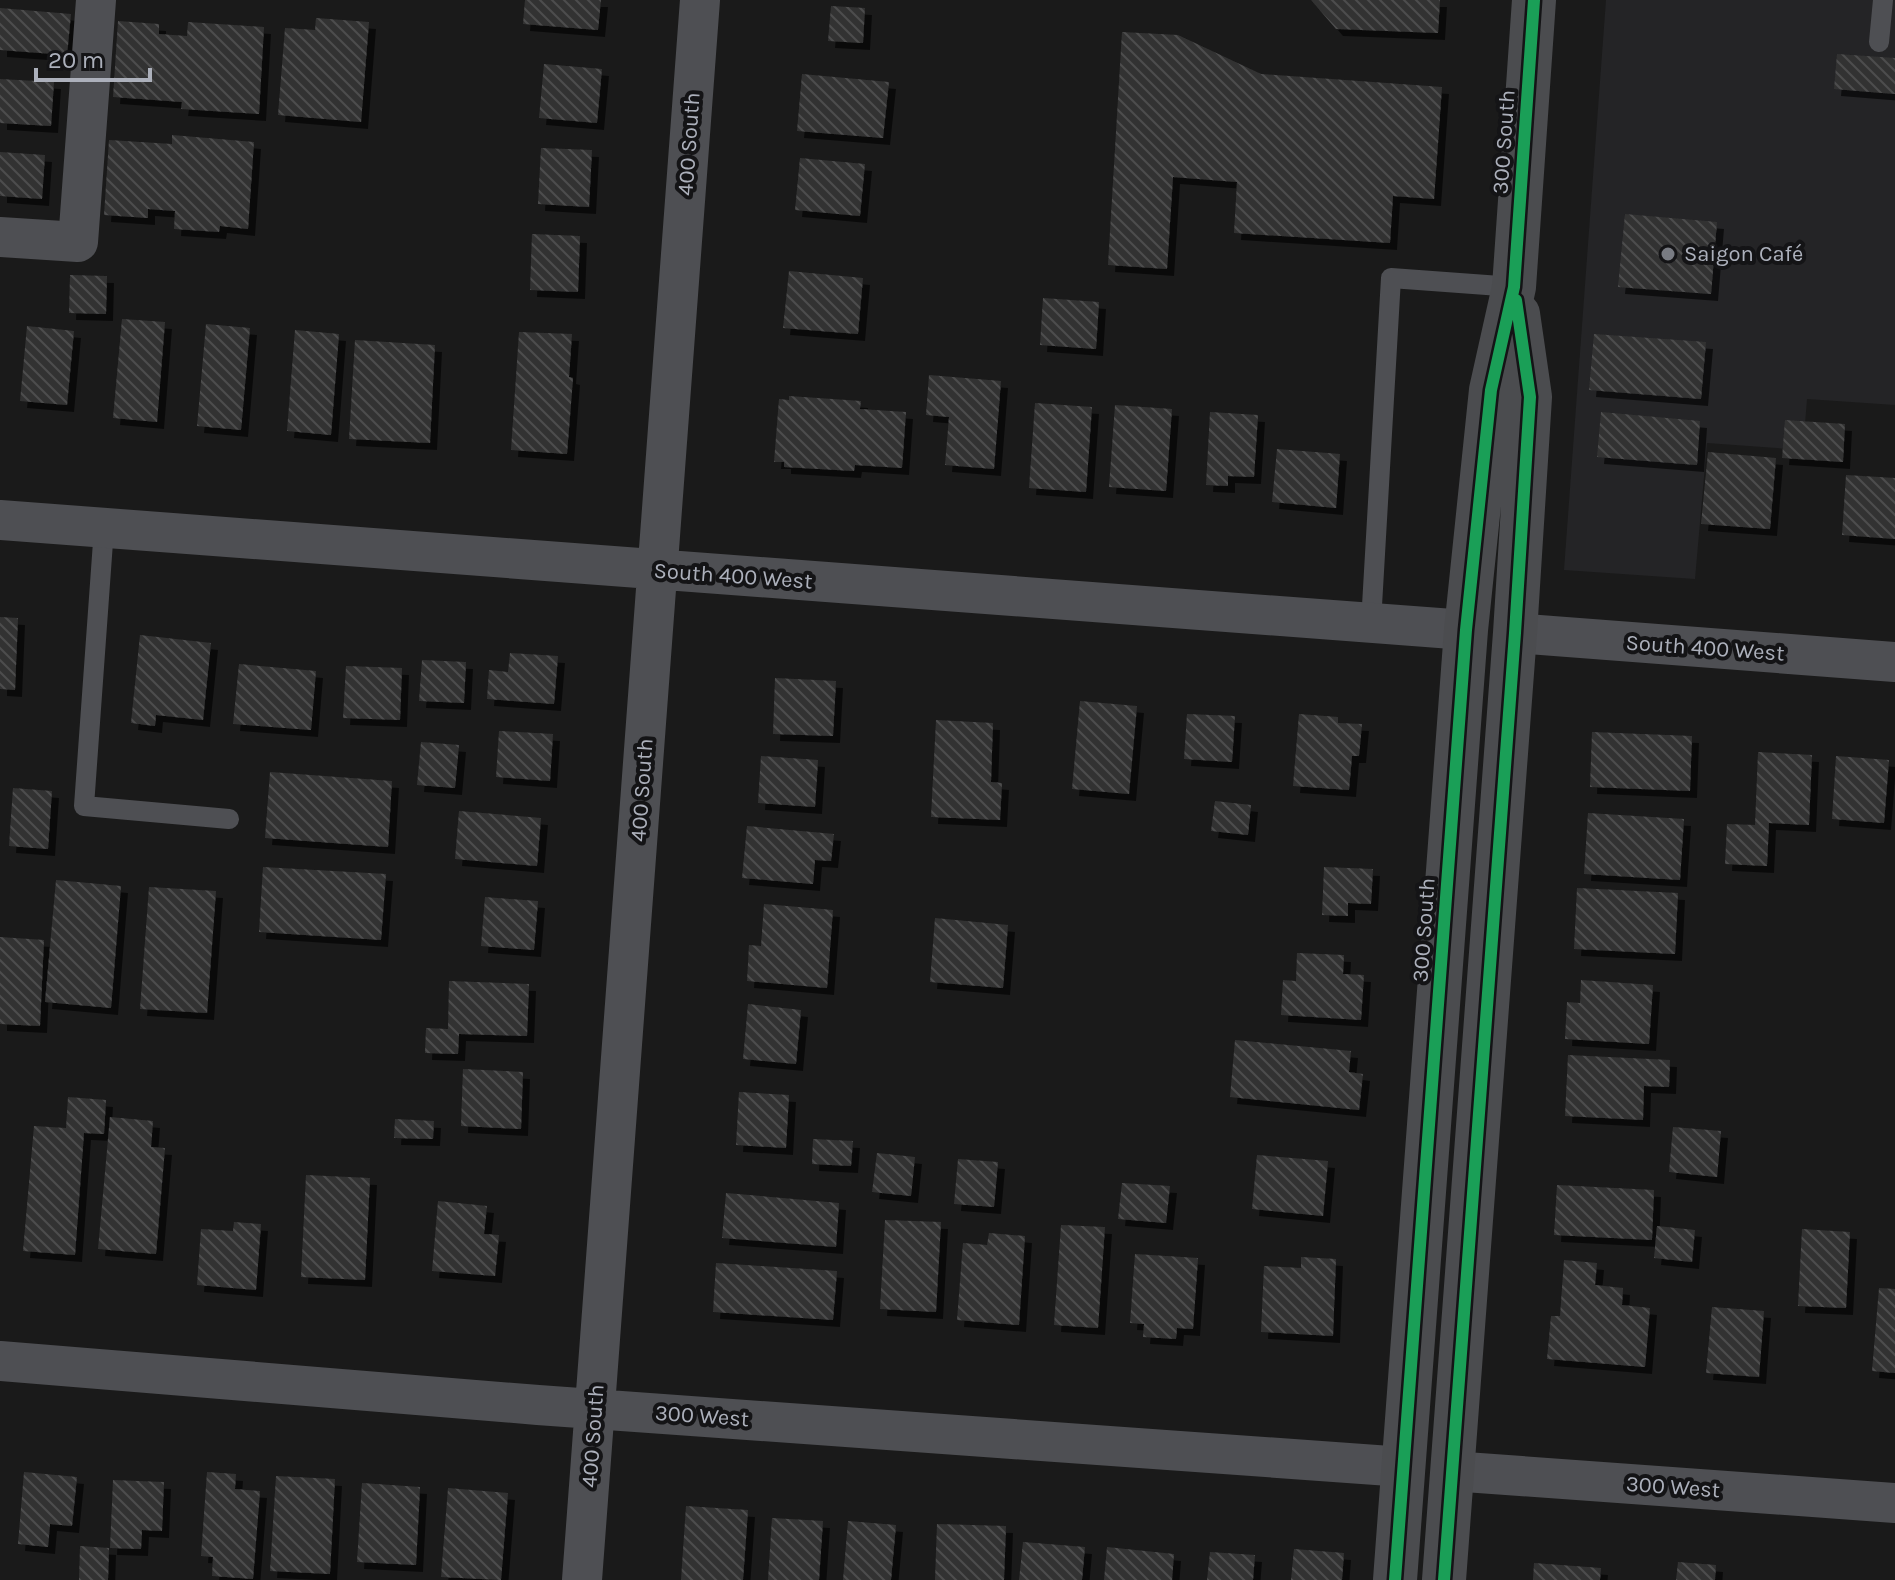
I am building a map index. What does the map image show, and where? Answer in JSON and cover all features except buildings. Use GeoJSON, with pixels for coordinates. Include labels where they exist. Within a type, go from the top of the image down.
{"type":"FeatureCollection","features":[{"type":"Feature","properties":{"kind":"main road","name":"300 South"},"geometry":{"type":"LineString","coordinates":[[1395,1580],[1466,630],[1491,390],[1514,287],[1534,0]]}},
{"type":"Feature","properties":{"kind":"main road","name":"300 South"},"geometry":{"type":"LineString","coordinates":[[1444,1580],[1530,397],[1514,287]]}},
{"type":"Feature","properties":{"kind":"street"},"geometry":{"type":"LineString","coordinates":[[0,237],[78,242],[96,0]]}},
{"type":"Feature","properties":{"kind":"street","name":"400 South"},"geometry":{"type":"LineString","coordinates":[[582,1580],[700,0]]}},
{"type":"Feature","properties":{"kind":"street","name":"South 400 West"},"geometry":{"type":"LineString","coordinates":[[0,520],[1466,630]]}},
{"type":"Feature","properties":{"kind":"street","name":"South 400 West"},"geometry":{"type":"LineString","coordinates":[[1515,633],[1895,662]]}},
{"type":"Feature","properties":{"kind":"street","name":"300 West"},"geometry":{"type":"LineString","coordinates":[[0,1361],[595,1409],[1404,1467]]}},
{"type":"Feature","properties":{"kind":"street","name":"300 West"},"geometry":{"type":"LineString","coordinates":[[1451,1471],[1895,1503]]}},
{"type":"Feature","properties":{"kind":"lane"},"geometry":{"type":"LineString","coordinates":[[1879,42],[1883,0]]}},
{"type":"Feature","properties":{"kind":"lane"},"geometry":{"type":"LineString","coordinates":[[1371,623],[1391,278],[1514,287]]}},
{"type":"Feature","properties":{"kind":"lane"},"geometry":{"type":"LineString","coordinates":[[104,528],[84,806],[229,819]]}},
{"type":"Feature","properties":{"kind":"shaded area"},"geometry":{"type":"Polygon","coordinates":[[[1606,0],[1895,0],[1895,405],[1807,399],[1803,450],[1707,443],[1695,579],[1564,570],[1606,0]]]}},
{"type":"Feature","properties":{"kind":"cycle path"},"geometry":{"type":"LineString","coordinates":[[1395,1580],[1466,630],[1491,390],[1514,287],[1534,0]]}},
{"type":"Feature","properties":{"kind":"cycle path"},"geometry":{"type":"LineString","coordinates":[[1444,1580],[1530,397],[1516,300]]}},
{"type":"Feature","properties":{"kind":"place","name":"Saigon Café"},"geometry":{"type":"Point","coordinates":[1668,254]}}]}
